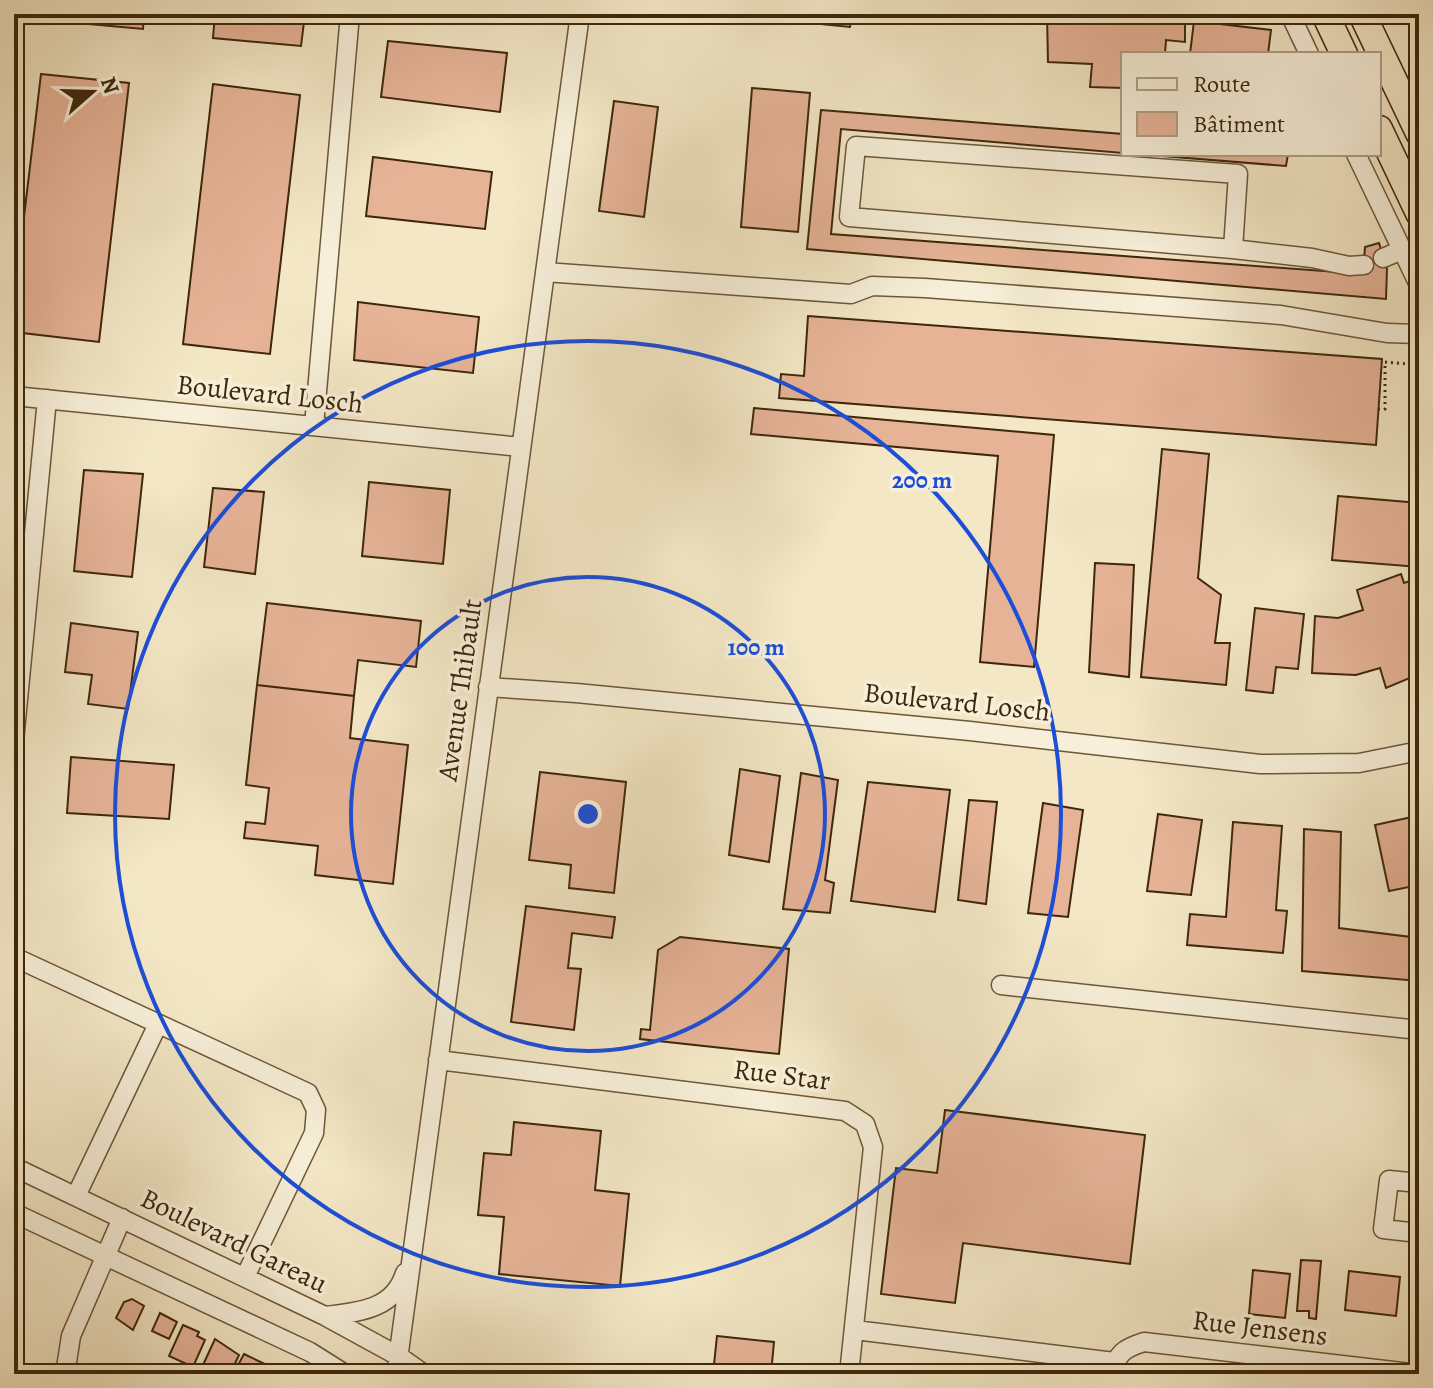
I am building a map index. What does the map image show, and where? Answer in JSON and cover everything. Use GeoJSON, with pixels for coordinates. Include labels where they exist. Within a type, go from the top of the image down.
{"type":"FeatureCollection","features":[{"type":"Feature","properties":{"kind":"highway"},"geometry":{"type":"LineString","coordinates":[[1325,14],[1343,52]]}},
{"type":"Feature","properties":{"kind":"highway"},"geometry":{"type":"LineString","coordinates":[[1362,14],[1380,52]]}},
{"type":"Feature","properties":{"kind":"highway"},"geometry":{"type":"LineString","coordinates":[[1381,54],[1419,133]]}},
{"type":"Feature","properties":{"kind":"highway"},"geometry":{"type":"LineString","coordinates":[[1381,133],[1419,213]]}},
{"type":"Feature","properties":{"kind":"street"},"geometry":{"type":"LineString","coordinates":[[14,30],[16,14]]}},
{"type":"Feature","properties":{"kind":"street"},"geometry":{"type":"LineString","coordinates":[[314,426],[350,14]]}},
{"type":"Feature","properties":{"kind":"street","name":"Avenue Thibault"},"geometry":{"type":"LineString","coordinates":[[398,1365],[580,14]]}},
{"type":"Feature","properties":{"kind":"street"},"geometry":{"type":"LineString","coordinates":[[1290,14],[1308,52]]}},
{"type":"Feature","properties":{"kind":"street"},"geometry":{"type":"LineString","coordinates":[[1233,249],[1238,174],[856,146],[849,217],[1233,249],[1312,258],[1349,266],[1364,265]]}},
{"type":"Feature","properties":{"kind":"street"},"geometry":{"type":"LineString","coordinates":[[1357,156],[1419,285]]}},
{"type":"Feature","properties":{"kind":"street"},"geometry":{"type":"LineString","coordinates":[[1383,258],[1402,250]]}},
{"type":"Feature","properties":{"kind":"street"},"geometry":{"type":"LineString","coordinates":[[545,272],[851,294],[872,286],[925,288],[1266,313],[1387,333],[1419,334]]}},
{"type":"Feature","properties":{"kind":"street","name":"Boulevard Losch"},"geometry":{"type":"LineString","coordinates":[[14,396],[521,447]]}},
{"type":"Feature","properties":{"kind":"street"},"geometry":{"type":"LineString","coordinates":[[14,741],[47,399]]}},
{"type":"Feature","properties":{"kind":"street","name":"Boulevard Losch"},"geometry":{"type":"LineString","coordinates":[[488,687],[954,730],[1260,764],[1359,763],[1419,751]]}},
{"type":"Feature","properties":{"kind":"street"},"geometry":{"type":"LineString","coordinates":[[14,957],[308,1093],[316,1110],[314,1133],[245,1277]]}},
{"type":"Feature","properties":{"kind":"street"},"geometry":{"type":"LineString","coordinates":[[1001,985],[1419,1030]]}},
{"type":"Feature","properties":{"kind":"street"},"geometry":{"type":"LineString","coordinates":[[76,1196],[158,1024]]}},
{"type":"Feature","properties":{"kind":"street","name":"Rue Star"},"geometry":{"type":"LineString","coordinates":[[438,1060],[845,1111],[865,1124],[873,1147],[849,1374]]}},
{"type":"Feature","properties":{"kind":"street","name":"Boulevard Gareau"},"geometry":{"type":"LineString","coordinates":[[14,1167],[325,1316],[398,1365],[424,1374]]}},
{"type":"Feature","properties":{"kind":"street"},"geometry":{"type":"LineString","coordinates":[[1419,1183],[1389,1180],[1383,1229],[1419,1233]]}},
{"type":"Feature","properties":{"kind":"street"},"geometry":{"type":"LineString","coordinates":[[14,1213],[106,1253],[310,1352],[345,1374]]}},
{"type":"Feature","properties":{"kind":"street"},"geometry":{"type":"LineString","coordinates":[[65,1374],[71,1336],[122,1218]]}},
{"type":"Feature","properties":{"kind":"street"},"geometry":{"type":"LineString","coordinates":[[325,1316],[366,1310],[392,1296],[401,1286],[411,1251]]}},
{"type":"Feature","properties":{"kind":"street"},"geometry":{"type":"LineString","coordinates":[[855,1330],[1114,1368]]}},
{"type":"Feature","properties":{"kind":"street","name":"Rue Jensens"},"geometry":{"type":"LineString","coordinates":[[1114,1368],[1124,1348],[1144,1342],[1419,1374]]}},
{"type":"Feature","properties":{"kind":"path"},"geometry":{"type":"LineString","coordinates":[[1378,409],[1385,409],[1385,362],[1419,365]]}},
{"type":"Feature","properties":{"kind":"building"},"geometry":{"type":"Polygon","coordinates":[[[57,14],[144,14],[143,29],[56,21],[57,14]]]}},
{"type":"Feature","properties":{"kind":"building"},"geometry":{"type":"Polygon","coordinates":[[[215,14],[305,14],[301,46],[213,38],[215,14]]]}},
{"type":"Feature","properties":{"kind":"building"},"geometry":{"type":"Polygon","coordinates":[[[721,14],[852,14],[850,27],[721,14]]]}},
{"type":"Feature","properties":{"kind":"building"},"geometry":{"type":"Polygon","coordinates":[[[1047,14],[1185,14],[1185,42],[1166,40],[1165,52],[1121,52],[1121,88],[1090,87],[1092,64],[1048,62],[1047,14]]]}},
{"type":"Feature","properties":{"kind":"building"},"geometry":{"type":"Polygon","coordinates":[[[1194,21],[1271,30],[1268,52],[1190,52],[1194,21]]]}},
{"type":"Feature","properties":{"kind":"building"},"geometry":{"type":"Polygon","coordinates":[[[388,41],[507,53],[500,112],[381,97],[388,41]]]}},
{"type":"Feature","properties":{"kind":"building"},"geometry":{"type":"Polygon","coordinates":[[[41,74],[129,83],[99,342],[14,332],[14,301],[41,74]]]}},
{"type":"Feature","properties":{"kind":"building"},"geometry":{"type":"Polygon","coordinates":[[[213,84],[300,95],[270,354],[183,344],[213,84]]]}},
{"type":"Feature","properties":{"kind":"building"},"geometry":{"type":"Polygon","coordinates":[[[752,88],[810,93],[798,232],[741,227],[752,88]]]}},
{"type":"Feature","properties":{"kind":"building"},"geometry":{"type":"Polygon","coordinates":[[[614,101],[658,107],[644,217],[599,211],[614,101]]]}},
{"type":"Feature","properties":{"kind":"building"},"geometry":{"type":"Polygon","coordinates":[[[821,110],[1121,134],[1121,153],[841,129],[831,234],[1363,274],[1365,247],[1379,243],[1387,268],[1386,299],[807,249],[821,110]]]}},
{"type":"Feature","properties":{"kind":"building"},"geometry":{"type":"Polygon","coordinates":[[[1162,156],[1288,156],[1286,166],[1162,156]]]}},
{"type":"Feature","properties":{"kind":"building"},"geometry":{"type":"Polygon","coordinates":[[[373,157],[492,172],[485,229],[366,216],[373,157]]]}},
{"type":"Feature","properties":{"kind":"building"},"geometry":{"type":"Polygon","coordinates":[[[358,302],[479,317],[473,373],[354,360],[358,302]]]}},
{"type":"Feature","properties":{"kind":"building"},"geometry":{"type":"Polygon","coordinates":[[[808,316],[1382,359],[1376,445],[779,398],[781,374],[804,376],[808,316]]]}},
{"type":"Feature","properties":{"kind":"building"},"geometry":{"type":"Polygon","coordinates":[[[754,408],[1054,435],[1034,667],[980,662],[998,456],[751,434],[754,408]]]}},
{"type":"Feature","properties":{"kind":"building"},"geometry":{"type":"Polygon","coordinates":[[[1162,449],[1209,454],[1198,578],[1221,595],[1215,643],[1230,643],[1226,685],[1141,677],[1162,449]]]}},
{"type":"Feature","properties":{"kind":"building"},"geometry":{"type":"Polygon","coordinates":[[[84,470],[143,474],[132,577],[74,571],[84,470]]]}},
{"type":"Feature","properties":{"kind":"building"},"geometry":{"type":"Polygon","coordinates":[[[369,482],[450,490],[443,564],[362,556],[369,482]]]}},
{"type":"Feature","properties":{"kind":"building"},"geometry":{"type":"Polygon","coordinates":[[[213,488],[264,492],[255,574],[204,567],[213,488]]]}},
{"type":"Feature","properties":{"kind":"building"},"geometry":{"type":"Polygon","coordinates":[[[1338,496],[1419,503],[1419,567],[1332,560],[1338,496]]]}},
{"type":"Feature","properties":{"kind":"building"},"geometry":{"type":"Polygon","coordinates":[[[1095,563],[1134,565],[1129,677],[1089,672],[1095,563]]]}},
{"type":"Feature","properties":{"kind":"building"},"geometry":{"type":"Polygon","coordinates":[[[1401,574],[1404,583],[1419,578],[1419,683],[1415,684],[1412,677],[1386,688],[1380,668],[1356,675],[1312,673],[1315,616],[1338,618],[1363,610],[1357,590],[1401,574]]]}},
{"type":"Feature","properties":{"kind":"building"},"geometry":{"type":"Polygon","coordinates":[[[267,603],[421,621],[416,667],[358,660],[354,696],[257,685],[267,603]]]}},
{"type":"Feature","properties":{"kind":"building"},"geometry":{"type":"Polygon","coordinates":[[[1255,608],[1304,614],[1298,669],[1276,667],[1273,693],[1246,690],[1255,608]]]}},
{"type":"Feature","properties":{"kind":"building"},"geometry":{"type":"Polygon","coordinates":[[[71,623],[138,632],[128,709],[88,704],[92,675],[65,672],[71,623]]]}},
{"type":"Feature","properties":{"kind":"building"},"geometry":{"type":"Polygon","coordinates":[[[257,685],[354,696],[350,738],[408,745],[393,884],[315,875],[318,846],[244,838],[246,822],[265,824],[269,788],[246,785],[257,685]]]}},
{"type":"Feature","properties":{"kind":"building"},"geometry":{"type":"Polygon","coordinates":[[[71,757],[174,765],[169,819],[67,813],[71,757]]]}},
{"type":"Feature","properties":{"kind":"building"},"geometry":{"type":"Polygon","coordinates":[[[740,769],[780,776],[769,862],[729,855],[740,769]]]}},
{"type":"Feature","properties":{"kind":"building"},"geometry":{"type":"Polygon","coordinates":[[[540,772],[626,782],[614,893],[569,888],[571,865],[529,860],[540,772]]]}},
{"type":"Feature","properties":{"kind":"building"},"geometry":{"type":"Polygon","coordinates":[[[801,773],[838,780],[825,880],[834,883],[830,913],[783,909],[801,773]]]}},
{"type":"Feature","properties":{"kind":"building"},"geometry":{"type":"Polygon","coordinates":[[[868,782],[950,790],[935,912],[851,901],[868,782]]]}},
{"type":"Feature","properties":{"kind":"building"},"geometry":{"type":"Polygon","coordinates":[[[969,800],[997,802],[986,904],[958,900],[969,800]]]}},
{"type":"Feature","properties":{"kind":"building"},"geometry":{"type":"Polygon","coordinates":[[[1043,803],[1083,810],[1068,917],[1028,913],[1043,803]]]}},
{"type":"Feature","properties":{"kind":"building"},"geometry":{"type":"Polygon","coordinates":[[[1158,814],[1202,820],[1191,895],[1147,891],[1158,814]]]}},
{"type":"Feature","properties":{"kind":"building"},"geometry":{"type":"Polygon","coordinates":[[[1412,817],[1419,844],[1419,885],[1389,891],[1375,825],[1412,817]]]}},
{"type":"Feature","properties":{"kind":"building"},"geometry":{"type":"Polygon","coordinates":[[[1233,822],[1282,826],[1276,910],[1287,911],[1283,953],[1187,945],[1190,914],[1226,917],[1233,822]]]}},
{"type":"Feature","properties":{"kind":"building"},"geometry":{"type":"Polygon","coordinates":[[[1304,829],[1341,832],[1339,928],[1419,938],[1419,981],[1302,971],[1304,829]]]}},
{"type":"Feature","properties":{"kind":"building"},"geometry":{"type":"Polygon","coordinates":[[[526,906],[615,917],[612,938],[572,933],[568,968],[581,969],[574,1030],[511,1022],[526,906]]]}},
{"type":"Feature","properties":{"kind":"building"},"geometry":{"type":"Polygon","coordinates":[[[680,937],[789,949],[779,1054],[640,1039],[641,1029],[650,1030],[658,950],[680,937]]]}},
{"type":"Feature","properties":{"kind":"building"},"geometry":{"type":"Polygon","coordinates":[[[945,1110],[1145,1135],[1130,1264],[963,1243],[955,1303],[881,1294],[896,1168],[937,1173],[945,1110]]]}},
{"type":"Feature","properties":{"kind":"building"},"geometry":{"type":"Polygon","coordinates":[[[514,1122],[601,1131],[595,1190],[629,1194],[620,1286],[499,1274],[504,1217],[478,1215],[484,1153],[511,1155],[514,1122]]]}},
{"type":"Feature","properties":{"kind":"building"},"geometry":{"type":"Polygon","coordinates":[[[1301,1260],[1321,1261],[1316,1319],[1309,1318],[1309,1311],[1297,1311],[1301,1260]]]}},
{"type":"Feature","properties":{"kind":"building"},"geometry":{"type":"Polygon","coordinates":[[[1253,1270],[1290,1274],[1285,1318],[1249,1314],[1253,1270]]]}},
{"type":"Feature","properties":{"kind":"building"},"geometry":{"type":"Polygon","coordinates":[[[1349,1271],[1400,1277],[1396,1316],[1345,1310],[1349,1271]]]}},
{"type":"Feature","properties":{"kind":"building"},"geometry":{"type":"Polygon","coordinates":[[[132,1299],[144,1306],[133,1330],[116,1318],[124,1302],[132,1299]]]}},
{"type":"Feature","properties":{"kind":"building"},"geometry":{"type":"Polygon","coordinates":[[[160,1313],[177,1322],[169,1339],[152,1331],[160,1313]]]}},
{"type":"Feature","properties":{"kind":"building"},"geometry":{"type":"Polygon","coordinates":[[[183,1325],[199,1332],[197,1336],[205,1340],[193,1367],[169,1356],[183,1325]]]}},
{"type":"Feature","properties":{"kind":"building"},"geometry":{"type":"Polygon","coordinates":[[[717,1336],[774,1342],[771,1374],[713,1374],[717,1336]]]}},
{"type":"Feature","properties":{"kind":"building"},"geometry":{"type":"Polygon","coordinates":[[[215,1339],[239,1355],[230,1374],[203,1365],[215,1339]]]}},
{"type":"Feature","properties":{"kind":"building"},"geometry":{"type":"Polygon","coordinates":[[[244,1354],[269,1366],[265,1374],[244,1374],[246,1371],[237,1367],[244,1354]]]}}]}
